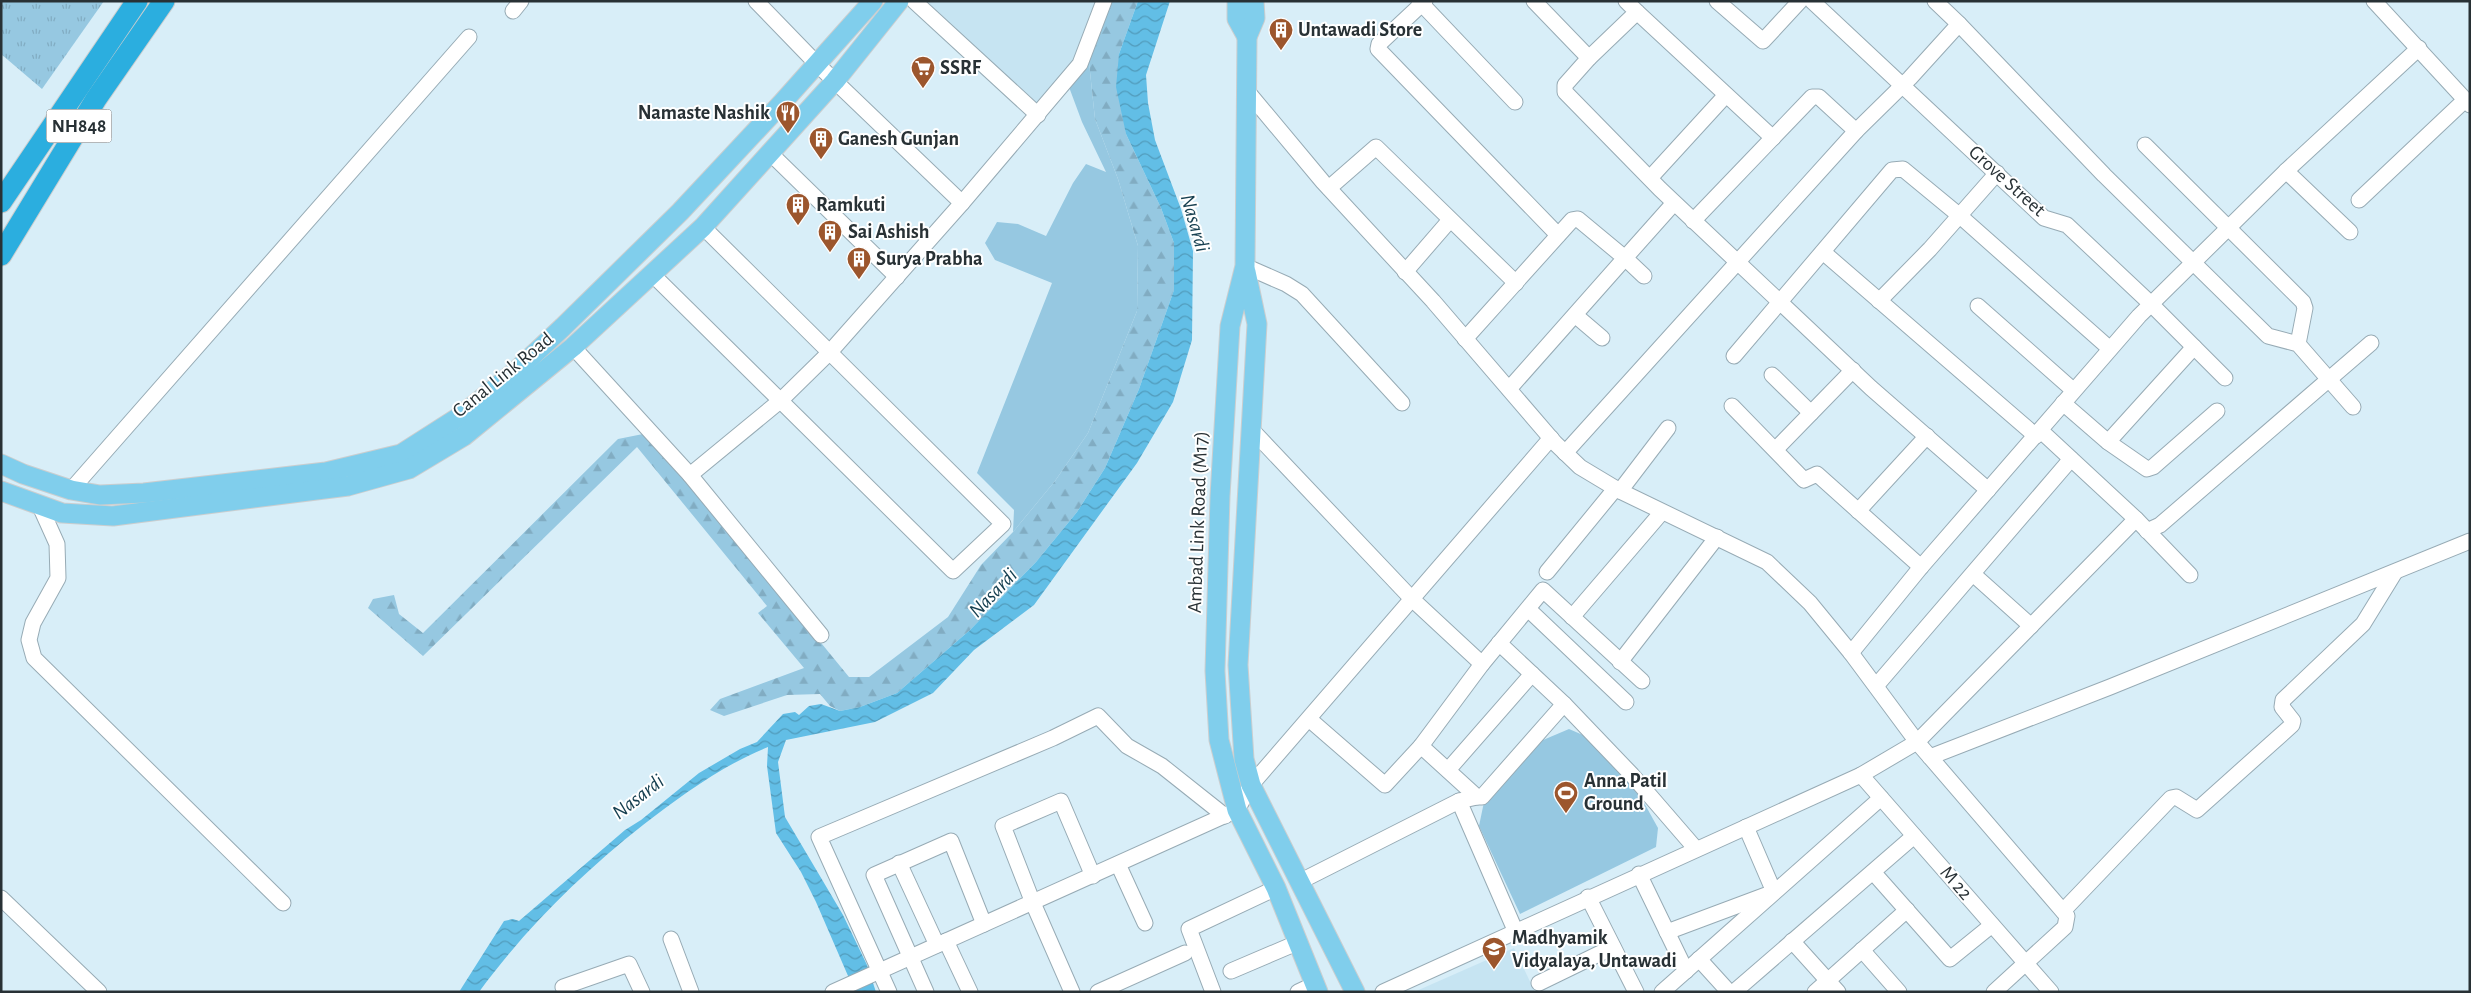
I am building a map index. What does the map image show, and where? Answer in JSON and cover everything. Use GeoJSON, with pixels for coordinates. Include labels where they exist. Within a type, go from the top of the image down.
{"type":"FeatureCollection","features":[{"type":"Feature","properties":{"kind":"highway"},"geometry":{"type":"LineString","coordinates":[[1,202],[137,1]]}},
{"type":"Feature","properties":{"kind":"highway","name":"NH848"},"geometry":{"type":"LineString","coordinates":[[1,255],[96,99],[164,1]]}},
{"type":"Feature","properties":{"kind":"main road","name":"Canal Link Road"},"geometry":{"type":"LineString","coordinates":[[1,464],[23,474],[71,490],[100,496],[144,493],[326,472],[401,454],[462,415],[516,371],[680,212],[873,1]]}},
{"type":"Feature","properties":{"kind":"main road","name":"Canal Link Road"},"geometry":{"type":"LineString","coordinates":[[1,491],[62,512],[114,516],[348,486],[409,470],[464,436],[573,347],[653,275],[703,227],[835,81],[899,1]]}},
{"type":"Feature","properties":{"kind":"main road","name":"Ambad Link Road (M17)"},"geometry":{"type":"LineString","coordinates":[[1237,1],[1237,19],[1247,37]]}},
{"type":"Feature","properties":{"kind":"main road","name":"Ambad Link Road (M17)"},"geometry":{"type":"LineString","coordinates":[[1254,1],[1255,18],[1247,37],[1245,266],[1230,326],[1220,496],[1215,671],[1219,740],[1231,813],[1276,888],[1299,942],[1310,989]]}},
{"type":"Feature","properties":{"kind":"main road"},"geometry":{"type":"LineString","coordinates":[[1245,266],[1257,324],[1238,665],[1244,759],[1251,785],[1301,881],[1355,992]]}},
{"type":"Feature","properties":{"kind":"street"},"geometry":{"type":"LineString","coordinates":[[756,1],[817,64],[962,203]]}},
{"type":"Feature","properties":{"kind":"street"},"geometry":{"type":"LineString","coordinates":[[914,1],[1038,115]]}},
{"type":"Feature","properties":{"kind":"street"},"geometry":{"type":"LineString","coordinates":[[690,475],[780,401],[830,352],[962,203],[1080,64],[1104,1]]}},
{"type":"Feature","properties":{"kind":"street"},"geometry":{"type":"LineString","coordinates":[[1534,1],[1589,58]]}},
{"type":"Feature","properties":{"kind":"street"},"geometry":{"type":"LineString","coordinates":[[1717,1],[1763,41],[1800,1]]}},
{"type":"Feature","properties":{"kind":"street","name":"Grove Street"},"geometry":{"type":"LineString","coordinates":[[1812,1],[2044,218],[2067,225],[2152,304],[2225,378]]}},
{"type":"Feature","properties":{"kind":"street"},"geometry":{"type":"LineString","coordinates":[[1935,1],[2104,175],[2268,336],[2298,344],[2353,407]]}},
{"type":"Feature","properties":{"kind":"street"},"geometry":{"type":"LineString","coordinates":[[2359,200],[2467,103],[2419,48],[2374,1]]}},
{"type":"Feature","properties":{"kind":"street"},"geometry":{"type":"LineString","coordinates":[[1515,102],[1422,2],[1379,44],[1378,48],[1558,235]]}},
{"type":"Feature","properties":{"kind":"street"},"geometry":{"type":"LineString","coordinates":[[1773,138],[1631,6],[1563,89],[1693,221],[1852,370],[1988,490]]}},
{"type":"Feature","properties":{"kind":"street"},"geometry":{"type":"LineString","coordinates":[[1565,453],[1856,131],[1959,24]]}},
{"type":"Feature","properties":{"kind":"street"},"geometry":{"type":"LineString","coordinates":[[71,490],[469,37]]}},
{"type":"Feature","properties":{"kind":"street"},"geometry":{"type":"LineString","coordinates":[[1851,653],[1921,566],[2038,433],[2109,348],[2286,171],[2419,48]]}},
{"type":"Feature","properties":{"kind":"street"},"geometry":{"type":"LineString","coordinates":[[1247,91],[1329,188],[1551,438],[1580,467],[1617,490],[1767,562],[1810,603],[1851,653],[1917,742],[2068,916],[2065,927],[1994,992]]}},
{"type":"Feature","properties":{"kind":"street"},"geometry":{"type":"LineString","coordinates":[[1650,178],[1726,95]]}},
{"type":"Feature","properties":{"kind":"street"},"geometry":{"type":"LineString","coordinates":[[1693,221],[1815,96],[1819,97],[1856,131]]}},
{"type":"Feature","properties":{"kind":"street"},"geometry":{"type":"LineString","coordinates":[[2145,144],[2302,302],[2305,308],[2298,344]]}},
{"type":"Feature","properties":{"kind":"street"},"geometry":{"type":"LineString","coordinates":[[1329,188],[1376,147],[1516,283]]}},
{"type":"Feature","properties":{"kind":"street"},"geometry":{"type":"LineString","coordinates":[[770,153],[897,277]]}},
{"type":"Feature","properties":{"kind":"street"},"geometry":{"type":"LineString","coordinates":[[1734,356],[1892,170],[1897,168],[1903,169],[1960,216],[2109,348]]}},
{"type":"Feature","properties":{"kind":"street"},"geometry":{"type":"LineString","coordinates":[[2286,171],[2350,232]]}},
{"type":"Feature","properties":{"kind":"street"},"geometry":{"type":"LineString","coordinates":[[1879,301],[1960,216],[1997,173]]}},
{"type":"Feature","properties":{"kind":"street"},"geometry":{"type":"LineString","coordinates":[[1509,390],[1674,203]]}},
{"type":"Feature","properties":{"kind":"street"},"geometry":{"type":"LineString","coordinates":[[1465,339],[1572,220],[1578,219],[1644,276]]}},
{"type":"Feature","properties":{"kind":"street"},"geometry":{"type":"LineString","coordinates":[[1405,272],[1450,220]]}},
{"type":"Feature","properties":{"kind":"street"},"geometry":{"type":"LineString","coordinates":[[653,275],[953,571],[1003,524],[703,227]]}},
{"type":"Feature","properties":{"kind":"street"},"geometry":{"type":"LineString","coordinates":[[1823,252],[1879,301],[2072,459],[2136,519],[2190,574]]}},
{"type":"Feature","properties":{"kind":"street"},"geometry":{"type":"LineString","coordinates":[[1245,266],[1286,284],[1302,294],[1402,403]]}},
{"type":"Feature","properties":{"kind":"street"},"geometry":{"type":"LineString","coordinates":[[1978,306],[2073,390]]}},
{"type":"Feature","properties":{"kind":"street"},"geometry":{"type":"LineString","coordinates":[[1575,315],[1602,338]]}},
{"type":"Feature","properties":{"kind":"street"},"geometry":{"type":"LineString","coordinates":[[2147,531],[2160,525],[2328,378],[2371,343]]}},
{"type":"Feature","properties":{"kind":"street"},"geometry":{"type":"LineString","coordinates":[[573,347],[690,475],[821,635]]}},
{"type":"Feature","properties":{"kind":"street"},"geometry":{"type":"LineString","coordinates":[[2108,442],[2194,347]]}},
{"type":"Feature","properties":{"kind":"street"},"geometry":{"type":"LineString","coordinates":[[1776,449],[1852,370]]}},
{"type":"Feature","properties":{"kind":"street"},"geometry":{"type":"LineString","coordinates":[[1772,375],[1811,413]]}},
{"type":"Feature","properties":{"kind":"street"},"geometry":{"type":"LineString","coordinates":[[2063,403],[2108,442],[2147,469],[2153,467],[2217,411]]}},
{"type":"Feature","properties":{"kind":"street"},"geometry":{"type":"LineString","coordinates":[[1732,406],[1776,449],[1804,480],[1817,474],[1921,566]]}},
{"type":"Feature","properties":{"kind":"street"},"geometry":{"type":"LineString","coordinates":[[1250,428],[1412,599],[1482,664]]}},
{"type":"Feature","properties":{"kind":"street"},"geometry":{"type":"LineString","coordinates":[[1547,572],[1668,428]]}},
{"type":"Feature","properties":{"kind":"street"},"geometry":{"type":"LineString","coordinates":[[1858,511],[1927,436]]}},
{"type":"Feature","properties":{"kind":"street"},"geometry":{"type":"LineString","coordinates":[[838,990],[878,970],[1033,903],[1231,813],[1251,785],[1551,438]]}},
{"type":"Feature","properties":{"kind":"street"},"geometry":{"type":"LineString","coordinates":[[1876,686],[2072,459]]}},
{"type":"Feature","properties":{"kind":"street"},"geometry":{"type":"LineString","coordinates":[[39,504],[57,544],[58,578],[33,623],[29,640],[34,658],[283,902]]}},
{"type":"Feature","properties":{"kind":"street"},"geometry":{"type":"LineString","coordinates":[[1572,617],[1662,512]]}},
{"type":"Feature","properties":{"kind":"street"},"geometry":{"type":"LineString","coordinates":[[1383,992],[1515,930],[1861,775],[1917,742],[2136,519]]}},
{"type":"Feature","properties":{"kind":"street"},"geometry":{"type":"LineString","coordinates":[[1620,662],[1717,537]]}},
{"type":"Feature","properties":{"kind":"street"},"geometry":{"type":"LineString","coordinates":[[1930,757],[2110,687],[2470,541]]}},
{"type":"Feature","properties":{"kind":"street"},"geometry":{"type":"LineString","coordinates":[[2063,911],[2171,798],[2176,797],[2197,810],[2292,725],[2293,721],[2282,707],[2283,700],[2363,624],[2395,572]]}},
{"type":"Feature","properties":{"kind":"street"},"geometry":{"type":"LineString","coordinates":[[1972,574],[2031,626]]}},
{"type":"Feature","properties":{"kind":"street"},"geometry":{"type":"LineString","coordinates":[[1309,718],[1385,785],[1421,746],[1482,664],[1544,590],[1642,681]]}},
{"type":"Feature","properties":{"kind":"street"},"geometry":{"type":"LineString","coordinates":[[1528,609],[1626,702]]}},
{"type":"Feature","properties":{"kind":"street"},"geometry":{"type":"LineString","coordinates":[[1499,644],[1564,704],[1632,774],[1696,849]]}},
{"type":"Feature","properties":{"kind":"street"},"geometry":{"type":"LineString","coordinates":[[1448,770],[1532,674]]}},
{"type":"Feature","properties":{"kind":"street"},"geometry":{"type":"LineString","coordinates":[[1301,881],[1459,801],[1482,797],[1564,704]]}},
{"type":"Feature","properties":{"kind":"street"},"geometry":{"type":"LineString","coordinates":[[889,992],[819,837],[1053,738],[1098,716],[1127,746],[1162,766],[1231,813]]}},
{"type":"Feature","properties":{"kind":"street"},"geometry":{"type":"LineString","coordinates":[[1421,746],[1477,797]]}},
{"type":"Feature","properties":{"kind":"street","name":"M 22"},"geometry":{"type":"LineString","coordinates":[[1861,775],[2050,992]]}},
{"type":"Feature","properties":{"kind":"street"},"geometry":{"type":"LineString","coordinates":[[1662,992],[1881,798]]}},
{"type":"Feature","properties":{"kind":"street"},"geometry":{"type":"LineString","coordinates":[[1072,992],[1033,903],[1003,826],[1061,801],[1093,876]]}},
{"type":"Feature","properties":{"kind":"street"},"geometry":{"type":"LineString","coordinates":[[1459,801],[1515,930]]}},
{"type":"Feature","properties":{"kind":"street"},"geometry":{"type":"LineString","coordinates":[[1746,826],[1774,892]]}},
{"type":"Feature","properties":{"kind":"street"},"geometry":{"type":"LineString","coordinates":[[1734,992],[1914,836]]}},
{"type":"Feature","properties":{"kind":"street"},"geometry":{"type":"LineString","coordinates":[[926,992],[874,875],[951,840],[984,924]]}},
{"type":"Feature","properties":{"kind":"street"},"geometry":{"type":"LineString","coordinates":[[899,863],[941,943],[970,992]]}},
{"type":"Feature","properties":{"kind":"street"},"geometry":{"type":"LineString","coordinates":[[1118,864],[1145,923]]}},
{"type":"Feature","properties":{"kind":"street"},"geometry":{"type":"LineString","coordinates":[[1873,872],[1950,959],[1992,925]]}},
{"type":"Feature","properties":{"kind":"street"},"geometry":{"type":"LineString","coordinates":[[1639,874],[1686,971]]}},
{"type":"Feature","properties":{"kind":"street"},"geometry":{"type":"LineString","coordinates":[[1213,992],[1189,929],[1276,888]]}},
{"type":"Feature","properties":{"kind":"street"},"geometry":{"type":"LineString","coordinates":[[1667,932],[1774,892]]}},
{"type":"Feature","properties":{"kind":"street"},"geometry":{"type":"LineString","coordinates":[[1588,897],[1636,992]]}},
{"type":"Feature","properties":{"kind":"street"},"geometry":{"type":"LineString","coordinates":[[1,898],[99,992]]}},
{"type":"Feature","properties":{"kind":"street"},"geometry":{"type":"LineString","coordinates":[[1815,992],[1833,986],[1862,950],[1907,910]]}},
{"type":"Feature","properties":{"kind":"street"},"geometry":{"type":"LineString","coordinates":[[671,939],[690,992]]}},
{"type":"Feature","properties":{"kind":"street"},"geometry":{"type":"LineString","coordinates":[[1792,941],[1833,986]]}},
{"type":"Feature","properties":{"kind":"street"},"geometry":{"type":"LineString","coordinates":[[1231,971],[1299,942]]}},
{"type":"Feature","properties":{"kind":"street"},"geometry":{"type":"LineString","coordinates":[[1539,983],[1614,947]]}},
{"type":"Feature","properties":{"kind":"street"},"geometry":{"type":"LineString","coordinates":[[1862,950],[1899,992]]}},
{"type":"Feature","properties":{"kind":"street"},"geometry":{"type":"LineString","coordinates":[[1098,992],[1185,953]]}},
{"type":"Feature","properties":{"kind":"street"},"geometry":{"type":"LineString","coordinates":[[1699,959],[1728,992]]}},
{"type":"Feature","properties":{"kind":"street"},"geometry":{"type":"LineString","coordinates":[[563,987],[584,987],[629,964],[642,992]]}},
{"type":"Feature","properties":{"kind":"shaded area"},"geometry":{"type":"Polygon","coordinates":[[[924,1],[1099,1],[1078,59],[1037,110],[924,1]]]}},
{"type":"Feature","properties":{"kind":"shaded area","name":"Madhyamik Vidyalaya, Untawadi"},"geometry":{"type":"Polygon","coordinates":[[[1514,948],[1535,992],[1414,992],[1514,948]]]}},
{"type":"Feature","properties":{"kind":"green space"},"geometry":{"type":"Polygon","coordinates":[[[1,1],[104,1],[42,89],[1,54],[1,1]]]}},
{"type":"Feature","properties":{"kind":"green space"},"geometry":{"type":"Polygon","coordinates":[[[1111,1],[1138,1],[1119,54],[1126,134],[1161,208],[1174,243],[1174,290],[1139,389],[1105,468],[1077,512],[1036,562],[970,630],[897,693],[860,707],[840,711],[830,706],[820,694],[787,695],[724,716],[710,710],[720,699],[804,668],[758,613],[767,606],[637,447],[423,656],[368,608],[373,599],[394,595],[399,614],[423,633],[618,439],[643,434],[736,539],[849,677],[869,677],[948,617],[981,565],[1013,532],[1055,481],[1088,433],[1137,311],[1138,246],[1118,179],[1095,119],[1088,53],[1111,1]]]}},
{"type":"Feature","properties":{"kind":"green space"},"geometry":{"type":"Polygon","coordinates":[[[1088,53],[1095,119],[1118,179],[1138,246],[1137,311],[1088,433],[1055,481],[1013,532],[1014,510],[977,473],[1052,283],[995,260],[985,243],[997,222],[1018,224],[1046,236],[1073,183],[1086,164],[1106,172],[1082,122],[1069,87],[1088,53]]]}},
{"type":"Feature","properties":{"kind":"green space","name":"Anna Patil Ground"},"geometry":{"type":"Polygon","coordinates":[[[1569,729],[1606,745],[1632,781],[1658,828],[1656,847],[1520,914],[1479,826],[1484,802],[1529,746],[1569,729]]]}},
{"type":"Feature","properties":{"kind":"water"},"geometry":{"type":"Polygon","coordinates":[[[1138,1],[1170,1],[1146,75],[1148,103],[1155,140],[1181,209],[1193,251],[1192,340],[1173,402],[1137,463],[1034,605],[974,650],[933,693],[875,722],[786,740],[778,762],[785,817],[843,915],[867,965],[876,992],[855,992],[816,902],[801,872],[776,833],[767,766],[768,747],[719,772],[643,825],[576,882],[555,903],[497,968],[479,992],[459,992],[504,921],[513,919],[519,921],[625,830],[641,820],[699,773],[740,749],[757,742],[783,714],[795,712],[799,715],[809,706],[821,704],[840,711],[860,707],[897,693],[970,630],[1036,562],[1077,512],[1105,468],[1139,389],[1174,290],[1174,243],[1161,208],[1126,134],[1116,87],[1119,54],[1138,1]]]}},
{"type":"Feature","properties":{"kind":"place","name":"Untawadi Store"},"geometry":{"type":"Point","coordinates":[1281,51]}},
{"type":"Feature","properties":{"kind":"place","name":"SSRF"},"geometry":{"type":"Point","coordinates":[923,89]}},
{"type":"Feature","properties":{"kind":"place","name":"Namaste Nashik"},"geometry":{"type":"Point","coordinates":[788,134]}},
{"type":"Feature","properties":{"kind":"place","name":"Ganesh Gunjan"},"geometry":{"type":"Point","coordinates":[821,160]}},
{"type":"Feature","properties":{"kind":"place","name":"Ramkuti"},"geometry":{"type":"Point","coordinates":[798,226]}},
{"type":"Feature","properties":{"kind":"place","name":"Sai Ashish"},"geometry":{"type":"Point","coordinates":[830,253]}},
{"type":"Feature","properties":{"kind":"place","name":"Surya Prabha"},"geometry":{"type":"Point","coordinates":[859,280]}},
{"type":"Feature","properties":{"kind":"place","name":"Anna Patil Ground"},"geometry":{"type":"Point","coordinates":[1566,814]}},
{"type":"Feature","properties":{"kind":"place","name":"Madhyamik Vidyalaya, Untawadi"},"geometry":{"type":"Point","coordinates":[1494,970]}},
{"type":"Feature","properties":{"kind":"water label","name":"Nasardi"},"geometry":{"type":"Point","coordinates":[1195,223]}},
{"type":"Feature","properties":{"kind":"water label","name":"Nasardi"},"geometry":{"type":"Point","coordinates":[993,593]}},
{"type":"Feature","properties":{"kind":"water label","name":"Nasardi"},"geometry":{"type":"Point","coordinates":[638,797]}}]}
